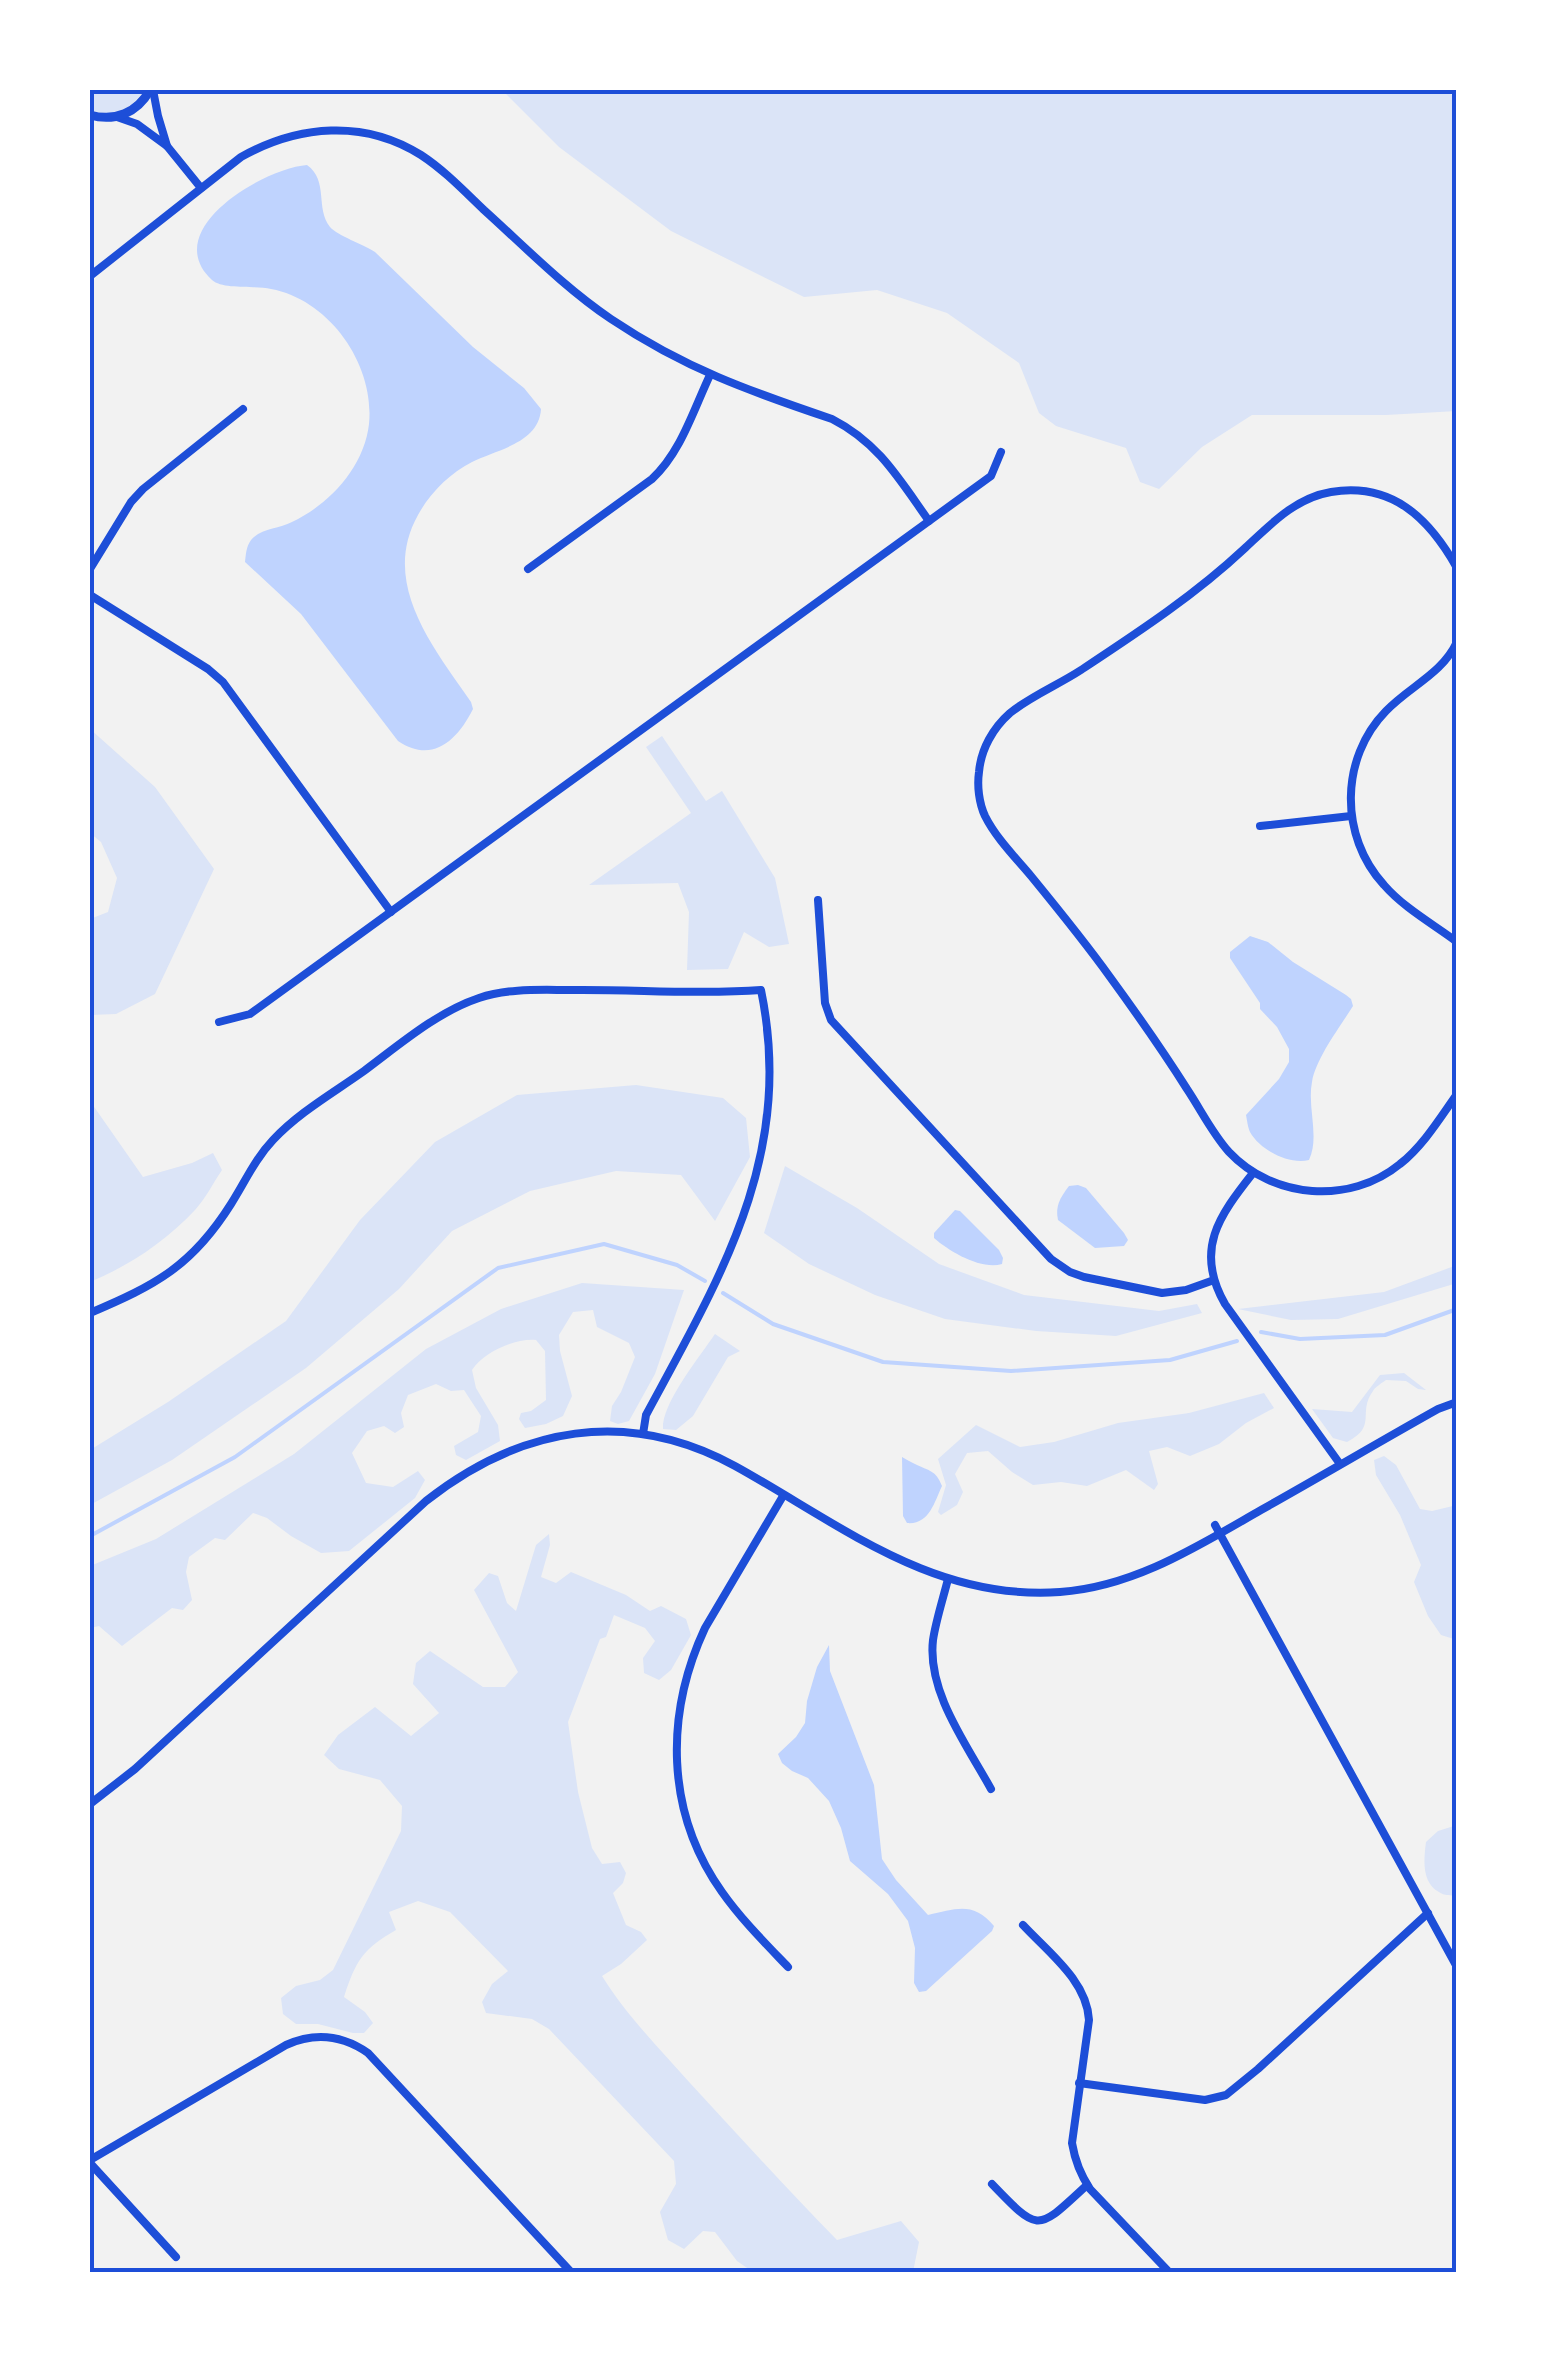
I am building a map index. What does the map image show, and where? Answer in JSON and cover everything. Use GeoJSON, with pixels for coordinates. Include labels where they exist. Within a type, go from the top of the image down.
{"type":"FeatureCollection","features":[{"type":"Feature","properties":{"kind":"street"},"geometry":{"type":"LineString","coordinates":[[117,117],[138,106],[151,90]]}},
{"type":"Feature","properties":{"kind":"street"},"geometry":{"type":"LineString","coordinates":[[151,90],[167,146]]}},
{"type":"Feature","properties":{"kind":"street"},"geometry":{"type":"LineString","coordinates":[[90,115],[117,117],[138,124],[167,146],[201,188]]}},
{"type":"Feature","properties":{"kind":"street"},"geometry":{"type":"LineString","coordinates":[[90,276],[260,146],[303,132],[328,129],[351,130],[397,142],[438,168],[569,288],[645,341],[710,375],[850,428],[881,454],[930,520]]}},
{"type":"Feature","properties":{"kind":"street"},"geometry":{"type":"LineString","coordinates":[[528,569],[664,468],[710,375]]}},
{"type":"Feature","properties":{"kind":"street"},"geometry":{"type":"LineString","coordinates":[[90,569],[142,489],[243,409]]}},
{"type":"Feature","properties":{"kind":"street"},"geometry":{"type":"LineString","coordinates":[[219,1022],[250,1014],[991,476],[1001,452]]}},
{"type":"Feature","properties":{"kind":"street"},"geometry":{"type":"LineString","coordinates":[[1457,568],[1426,522],[1404,505],[1356,490],[1313,496],[1276,519],[1197,588],[1133,636],[1010,713],[984,750],[979,772],[980,795],[994,831],[1117,986],[1216,1136],[1253,1172],[1292,1189],[1312,1191],[1332,1191],[1369,1182],[1385,1175],[1416,1149],[1457,1094]]}},
{"type":"Feature","properties":{"kind":"street"},"geometry":{"type":"LineString","coordinates":[[90,595],[223,682],[391,912]]}},
{"type":"Feature","properties":{"kind":"street"},"geometry":{"type":"LineString","coordinates":[[1457,642],[1441,666],[1398,699],[1370,730],[1350,789],[1351,816],[1362,852],[1383,884],[1457,942]]}},
{"type":"Feature","properties":{"kind":"street"},"geometry":{"type":"LineString","coordinates":[[1260,826],[1351,816]]}},
{"type":"Feature","properties":{"kind":"street"},"geometry":{"type":"LineString","coordinates":[[818,900],[825,1003],[831,1020],[1051,1258],[1084,1277],[1162,1294],[1214,1280]]}},
{"type":"Feature","properties":{"kind":"street"},"geometry":{"type":"LineString","coordinates":[[90,1312],[150,1286],[175,1270],[217,1226],[254,1163],[280,1133],[457,1007],[521,990],[760,990],[769,1046],[769,1080],[756,1180],[723,1269],[646,1415],[642,1434]]}},
{"type":"Feature","properties":{"kind":"street"},"geometry":{"type":"LineString","coordinates":[[1253,1172],[1217,1223],[1210,1258],[1214,1280],[1225,1304],[1340,1464]]}},
{"type":"Feature","properties":{"kind":"street"},"geometry":{"type":"LineString","coordinates":[[90,1804],[135,1769],[447,1484],[493,1458],[541,1439],[586,1431],[642,1434],[698,1449],[733,1465],[882,1553],[948,1580],[995,1591],[1032,1593],[1091,1588],[1147,1571],[1438,1408],[1457,1402]]}},
{"type":"Feature","properties":{"kind":"street"},"geometry":{"type":"LineString","coordinates":[[783,1496],[696,1648],[680,1699],[676,1756],[688,1826],[705,1865],[736,1911],[788,1967]]}},
{"type":"Feature","properties":{"kind":"street"},"geometry":{"type":"LineString","coordinates":[[1217,1529],[1457,1967]]}},
{"type":"Feature","properties":{"kind":"street"},"geometry":{"type":"LineString","coordinates":[[948,1580],[933,1640],[935,1677],[944,1703],[991,1789]]}},
{"type":"Feature","properties":{"kind":"street"},"geometry":{"type":"LineString","coordinates":[[1079,2082],[1205,2100],[1226,2095],[1428,1913]]}},
{"type":"Feature","properties":{"kind":"street"},"geometry":{"type":"LineString","coordinates":[[1024,1925],[1084,1995],[1088,2020],[1072,2143],[1074,2160],[1087,2185],[1169,2272]]}},
{"type":"Feature","properties":{"kind":"street"},"geometry":{"type":"LineString","coordinates":[[176,2257],[90,2162],[286,2045],[306,2037],[339,2038],[368,2054],[571,2272]]}},
{"type":"Feature","properties":{"kind":"street"},"geometry":{"type":"LineString","coordinates":[[992,2184],[1022,2215],[1035,2221],[1049,2218],[1087,2185]]}},
{"type":"Feature","properties":{"kind":"shaded area"},"geometry":{"type":"Polygon","coordinates":[[[90,90],[144,90],[127,107],[106,113],[90,110],[90,90]]]}},
{"type":"Feature","properties":{"kind":"shaded area"},"geometry":{"type":"Polygon","coordinates":[[[502,90],[1444,90],[1457,98],[1457,411],[1252,415],[1202,447],[1159,489],[1140,482],[1126,448],[1056,426],[1039,413],[1019,363],[947,313],[877,290],[804,297],[671,231],[559,147],[502,90]]]}},
{"type":"Feature","properties":{"kind":"shaded area"},"geometry":{"type":"Polygon","coordinates":[[[90,729],[155,787],[214,869],[155,994],[116,1014],[90,1015],[90,919],[108,912],[117,878],[101,842],[90,833],[90,729]]]}},
{"type":"Feature","properties":{"kind":"shaded area"},"geometry":{"type":"Polygon","coordinates":[[[662,736],[706,801],[722,791],[775,878],[789,944],[769,947],[744,932],[728,969],[687,970],[689,912],[678,883],[589,885],[691,813],[646,747],[662,736]]]}},
{"type":"Feature","properties":{"kind":"shaded area"},"geometry":{"type":"Polygon","coordinates":[[[636,1085],[723,1098],[746,1118],[750,1157],[715,1221],[681,1175],[616,1171],[530,1191],[452,1231],[399,1289],[306,1368],[172,1460],[90,1505],[90,1450],[286,1321],[360,1220],[435,1142],[517,1095],[636,1085]]]}},
{"type":"Feature","properties":{"kind":"shaded area"},"geometry":{"type":"Polygon","coordinates":[[[90,1101],[143,1177],[213,1153],[222,1170],[199,1205],[172,1232],[133,1260],[90,1282],[90,1101]]]}},
{"type":"Feature","properties":{"kind":"shaded area"},"geometry":{"type":"Polygon","coordinates":[[[785,1166],[857,1208],[939,1264],[1024,1295],[1159,1311],[1197,1304],[1202,1313],[1116,1336],[945,1319],[875,1295],[809,1264],[764,1233],[785,1166]]]}},
{"type":"Feature","properties":{"kind":"shaded area"},"geometry":{"type":"Polygon","coordinates":[[[1457,1265],[1457,1283],[1338,1319],[1291,1320],[1238,1309],[1384,1292],[1457,1265]]]}},
{"type":"Feature","properties":{"kind":"shaded area"},"geometry":{"type":"Polygon","coordinates":[[[582,1283],[684,1290],[655,1374],[629,1421],[610,1421],[612,1406],[635,1357],[629,1343],[597,1327],[593,1310],[573,1312],[559,1335],[572,1396],[563,1416],[525,1428],[519,1419],[521,1413],[546,1400],[545,1351],[536,1340],[501,1348],[484,1357],[472,1370],[476,1388],[498,1425],[500,1441],[466,1460],[456,1455],[454,1446],[478,1432],[481,1416],[464,1390],[451,1391],[436,1384],[408,1395],[401,1413],[404,1427],[395,1433],[384,1426],[367,1431],[352,1453],[366,1483],[393,1487],[418,1471],[425,1480],[415,1498],[349,1551],[321,1553],[253,1513],[225,1540],[215,1538],[189,1557],[186,1572],[192,1600],[183,1610],[172,1608],[122,1646],[99,1626],[90,1628],[90,1566],[156,1539],[294,1454],[426,1349],[501,1309],[582,1283]]]}},
{"type":"Feature","properties":{"kind":"shaded area"},"geometry":{"type":"Polygon","coordinates":[[[715,1334],[740,1351],[728,1357],[693,1416],[676,1430],[663,1429],[675,1393],[715,1334]]]}},
{"type":"Feature","properties":{"kind":"shaded area"},"geometry":{"type":"Polygon","coordinates":[[[1404,1373],[1426,1390],[1406,1381],[1386,1380],[1369,1399],[1362,1430],[1347,1442],[1333,1438],[1312,1409],[1352,1412],[1380,1375],[1404,1373]]]}},
{"type":"Feature","properties":{"kind":"shaded area"},"geometry":{"type":"Polygon","coordinates":[[[1264,1393],[1274,1408],[1219,1444],[1190,1456],[1167,1447],[1149,1451],[1158,1484],[1154,1490],[1126,1470],[1087,1486],[1061,1482],[1033,1485],[988,1451],[967,1453],[955,1474],[963,1492],[957,1505],[941,1515],[938,1512],[946,1485],[938,1459],[976,1425],[1020,1447],[1054,1442],[1118,1423],[1189,1413],[1264,1393]]]}},
{"type":"Feature","properties":{"kind":"shaded area"},"geometry":{"type":"Polygon","coordinates":[[[1384,1456],[1396,1465],[1420,1509],[1432,1511],[1457,1505],[1457,1640],[1441,1635],[1414,1582],[1421,1565],[1400,1515],[1376,1475],[1374,1460],[1384,1456]]]}},
{"type":"Feature","properties":{"kind":"shaded area"},"geometry":{"type":"Polygon","coordinates":[[[549,1534],[541,1577],[556,1583],[571,1572],[626,1595],[650,1611],[661,1606],[686,1619],[691,1635],[671,1670],[659,1680],[644,1673],[643,1658],[655,1641],[645,1628],[614,1615],[606,1637],[600,1639],[568,1722],[578,1792],[592,1848],[602,1864],[620,1862],[626,1873],[613,1893],[626,1925],[641,1932],[647,1940],[602,1976],[655,2044],[837,2240],[901,2221],[919,2242],[913,2272],[753,2272],[737,2261],[715,2232],[703,2231],[684,2249],[668,2240],[660,2212],[676,2184],[674,2161],[549,2029],[532,2019],[486,2013],[482,2002],[492,1984],[508,1971],[450,1912],[418,1901],[389,1912],[396,1930],[362,1957],[344,1997],[373,2023],[364,2033],[296,2024],[283,2014],[281,1998],[296,1986],[320,1980],[333,1970],[401,1831],[402,1806],[380,1780],[339,1769],[324,1755],[338,1735],[375,1707],[411,1736],[439,1713],[413,1684],[416,1663],[430,1651],[483,1687],[505,1687],[518,1672],[474,1590],[489,1573],[498,1576],[507,1603],[516,1611],[536,1545],[549,1534]]]}},
{"type":"Feature","properties":{"kind":"shaded area"},"geometry":{"type":"Polygon","coordinates":[[[1457,1825],[1457,1896],[1433,1888],[1424,1862],[1426,1842],[1438,1831],[1457,1825]]]}},
{"type":"Feature","properties":{"kind":"water"},"geometry":{"type":"Polygon","coordinates":[[[307,165],[318,179],[323,212],[330,227],[375,252],[473,347],[524,388],[541,409],[539,421],[525,437],[472,462],[441,484],[418,515],[408,540],[405,565],[416,613],[473,709],[451,739],[432,749],[410,748],[398,741],[301,614],[245,562],[248,545],[255,536],[306,514],[343,482],[360,455],[369,424],[365,380],[356,358],[330,321],[292,296],[264,288],[217,283],[199,261],[198,241],[207,222],[223,205],[266,177],[307,165]]]}},
{"type":"Feature","properties":{"kind":"water"},"geometry":{"type":"Polygon","coordinates":[[[1250,936],[1268,942],[1346,995],[1353,1006],[1314,1073],[1309,1160],[1276,1155],[1255,1139],[1249,1128],[1246,1115],[1289,1062],[1289,1049],[1277,1027],[1260,1009],[1260,1003],[1230,958],[1230,952],[1250,936]]]}},
{"type":"Feature","properties":{"kind":"water"},"geometry":{"type":"Polygon","coordinates":[[[1069,1186],[1086,1188],[1124,1233],[1128,1240],[1124,1246],[1095,1248],[1058,1220],[1061,1198],[1069,1186]]]}},
{"type":"Feature","properties":{"kind":"water"},"geometry":{"type":"Polygon","coordinates":[[[955,1210],[999,1250],[1002,1264],[975,1262],[934,1238],[955,1210]]]}},
{"type":"Feature","properties":{"kind":"water"},"geometry":{"type":"Polygon","coordinates":[[[902,1457],[932,1472],[942,1486],[930,1512],[914,1523],[907,1523],[903,1516],[902,1457]]]}},
{"type":"Feature","properties":{"kind":"water"},"geometry":{"type":"Polygon","coordinates":[[[829,1645],[830,1671],[874,1785],[882,1859],[928,1915],[971,1910],[994,1926],[926,1991],[919,1992],[914,1983],[915,1948],[908,1921],[888,1894],[850,1861],[829,1801],[808,1778],[782,1763],[778,1754],[805,1723],[817,1667],[829,1645]]]}},
{"type":"Feature","properties":{"kind":"waterway"},"geometry":{"type":"LineString","coordinates":[[90,1536],[235,1457],[498,1268],[604,1244],[677,1265],[705,1281]]}},
{"type":"Feature","properties":{"kind":"waterway"},"geometry":{"type":"LineString","coordinates":[[723,1293],[773,1324],[883,1362],[1011,1371],[1170,1360],[1237,1341]]}},
{"type":"Feature","properties":{"kind":"waterway"},"geometry":{"type":"LineString","coordinates":[[1261,1332],[1300,1339],[1385,1335],[1457,1309]]}}]}
